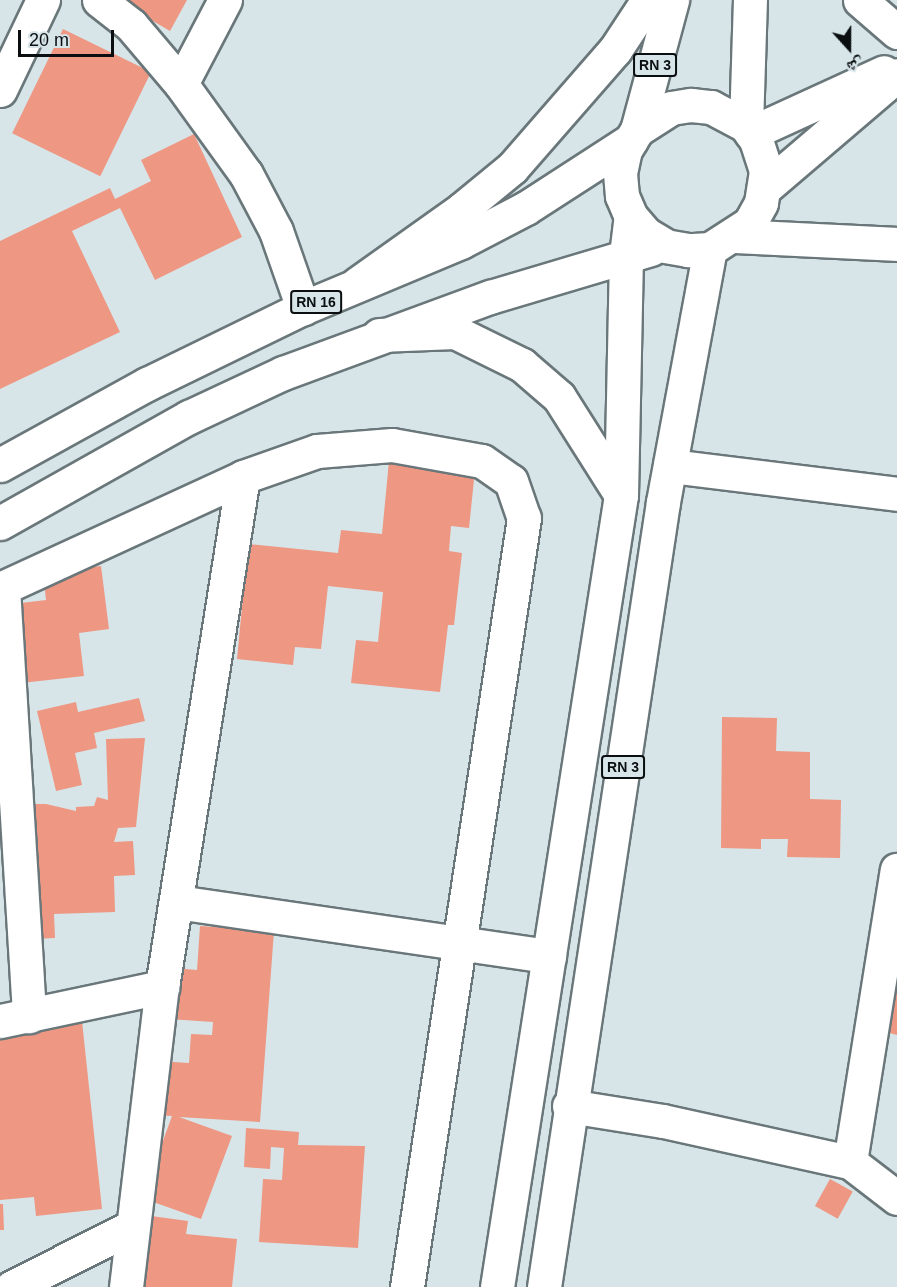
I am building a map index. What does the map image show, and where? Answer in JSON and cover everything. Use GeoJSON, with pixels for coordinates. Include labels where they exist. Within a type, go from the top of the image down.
{"type":"FeatureCollection","features":[{"type":"Feature","properties":{"kind":"main road"},"geometry":{"type":"LineString","coordinates":[[0,90],[43,0]]}},
{"type":"Feature","properties":{"kind":"main road"},"geometry":{"type":"LineString","coordinates":[[99,0],[130,25],[181,84],[246,174],[276,231],[303,308]]}},
{"type":"Feature","properties":{"kind":"main road"},"geometry":{"type":"LineString","coordinates":[[181,84],[225,0]]}},
{"type":"Feature","properties":{"kind":"main road"},"geometry":{"type":"LineString","coordinates":[[357,284],[462,209],[512,168],[615,50],[648,0]]}},
{"type":"Feature","properties":{"kind":"main road","name":"RN 3"},"geometry":{"type":"LineString","coordinates":[[634,135],[672,0]]}},
{"type":"Feature","properties":{"kind":"main road"},"geometry":{"type":"LineString","coordinates":[[748,130],[750,0]]}},
{"type":"Feature","properties":{"kind":"main road"},"geometry":{"type":"LineString","coordinates":[[860,0],[897,32]]}},
{"type":"Feature","properties":{"kind":"main road"},"geometry":{"type":"LineString","coordinates":[[748,130],[897,66]]}},
{"type":"Feature","properties":{"kind":"main road"},"geometry":{"type":"LineString","coordinates":[[723,242],[750,223],[766,188],[897,75]]}},
{"type":"Feature","properties":{"kind":"main road"},"geometry":{"type":"LineString","coordinates":[[766,188],[762,155],[748,130],[711,106],[691,105],[671,108],[634,135],[620,173],[622,196],[631,217],[646,234],[666,246],[688,250],[723,242],[897,244]]}},
{"type":"Feature","properties":{"kind":"main road","name":"RN 16"},"geometry":{"type":"LineString","coordinates":[[0,465],[147,384],[303,308],[357,284],[423,259],[526,208],[634,135]]}},
{"type":"Feature","properties":{"kind":"main road","name":"RN 3"},"geometry":{"type":"LineString","coordinates":[[497,1287],[621,495],[626,255],[631,217]]}},
{"type":"Feature","properties":{"kind":"main road","name":"RN 3"},"geometry":{"type":"LineString","coordinates":[[544,1287],[569,1106],[670,466],[723,242]]}},
{"type":"Feature","properties":{"kind":"main road"},"geometry":{"type":"LineString","coordinates":[[0,523],[189,417],[283,373],[379,335],[626,255],[666,246]]}},
{"type":"Feature","properties":{"kind":"main road"},"geometry":{"type":"LineString","coordinates":[[379,335],[455,332],[522,365],[559,397],[621,495]]}},
{"type":"Feature","properties":{"kind":"main road"},"geometry":{"type":"LineString","coordinates":[[162,987],[14,1019],[1,589],[243,477],[316,451],[392,445],[482,460],[511,481],[524,518],[407,1287]]}},
{"type":"Feature","properties":{"kind":"main road"},"geometry":{"type":"LineString","coordinates":[[670,466],[897,494]]}},
{"type":"Feature","properties":{"kind":"main road"},"geometry":{"type":"LineString","coordinates":[[126,1287],[162,987],[243,477]]}},
{"type":"Feature","properties":{"kind":"main road"},"geometry":{"type":"LineString","coordinates":[[850,1162],[897,870]]}},
{"type":"Feature","properties":{"kind":"main road"},"geometry":{"type":"LineString","coordinates":[[177,902],[458,945],[549,956]]}},
{"type":"Feature","properties":{"kind":"main road"},"geometry":{"type":"LineString","coordinates":[[569,1106],[663,1121],[850,1162],[897,1198]]}},
{"type":"Feature","properties":{"kind":"main road"},"geometry":{"type":"LineString","coordinates":[[12,1287],[132,1227]]}},
{"type":"Feature","properties":{"kind":"building"},"geometry":{"type":"Polygon","coordinates":[[[117,0],[187,0],[170,31],[117,0]]]}},
{"type":"Feature","properties":{"kind":"building"},"geometry":{"type":"Polygon","coordinates":[[[63,29],[151,72],[100,176],[12,133],[63,29]]]}},
{"type":"Feature","properties":{"kind":"building"},"geometry":{"type":"Polygon","coordinates":[[[194,134],[242,237],[155,280],[120,208],[72,231],[120,332],[0,389],[0,241],[110,188],[115,199],[151,181],[141,160],[194,134]]]}},
{"type":"Feature","properties":{"kind":"building"},"geometry":{"type":"Polygon","coordinates":[[[389,461],[475,470],[469,528],[451,526],[449,551],[462,553],[454,625],[448,625],[440,692],[351,683],[356,640],[378,642],[383,592],[328,586],[321,649],[295,647],[293,665],[237,659],[248,544],[338,553],[341,530],[382,534],[389,461]]]}},
{"type":"Feature","properties":{"kind":"building"},"geometry":{"type":"Polygon","coordinates":[[[101,566],[109,629],[79,633],[84,676],[13,684],[4,605],[46,600],[43,573],[101,566]]]}},
{"type":"Feature","properties":{"kind":"building"},"geometry":{"type":"Polygon","coordinates":[[[139,698],[145,721],[94,733],[97,748],[75,753],[82,785],[56,791],[37,711],[76,702],[78,712],[139,698]]]}},
{"type":"Feature","properties":{"kind":"building"},"geometry":{"type":"Polygon","coordinates":[[[722,717],[777,718],[776,751],[810,752],[810,799],[841,800],[840,858],[787,857],[788,839],[761,839],[761,849],[721,848],[722,717]]]}},
{"type":"Feature","properties":{"kind":"building"},"geometry":{"type":"Polygon","coordinates":[[[145,738],[136,827],[118,828],[114,842],[133,841],[135,875],[114,876],[115,912],[54,914],[55,938],[32,939],[29,804],[46,804],[76,811],[76,807],[94,806],[97,797],[108,800],[106,739],[145,738]]]}},
{"type":"Feature","properties":{"kind":"building"},"geometry":{"type":"Polygon","coordinates":[[[200,926],[274,931],[260,1122],[179,1117],[232,1136],[201,1219],[142,1198],[172,1116],[154,1115],[158,1061],[189,1063],[191,1034],[212,1035],[213,1022],[169,1019],[173,968],[197,970],[200,926]]]}},
{"type":"Feature","properties":{"kind":"building"},"geometry":{"type":"Polygon","coordinates":[[[897,938],[897,1035],[874,1029],[897,938]]]}},
{"type":"Feature","properties":{"kind":"building"},"geometry":{"type":"Polygon","coordinates":[[[82,1021],[102,1209],[36,1216],[34,1197],[0,1200],[0,1030],[82,1021]]]}},
{"type":"Feature","properties":{"kind":"building"},"geometry":{"type":"Polygon","coordinates":[[[246,1128],[299,1132],[298,1145],[365,1146],[358,1248],[259,1242],[263,1179],[282,1180],[284,1148],[271,1147],[270,1169],[244,1167],[246,1128]]]}},
{"type":"Feature","properties":{"kind":"building"},"geometry":{"type":"Polygon","coordinates":[[[830,1179],[853,1192],[838,1219],[815,1206],[830,1179]]]}},
{"type":"Feature","properties":{"kind":"building"},"geometry":{"type":"Polygon","coordinates":[[[0,1204],[3,1204],[4,1230],[0,1230],[0,1204]]]}},
{"type":"Feature","properties":{"kind":"building"},"geometry":{"type":"Polygon","coordinates":[[[144,1215],[188,1221],[186,1234],[237,1239],[232,1287],[138,1287],[144,1215]]]}}]}
